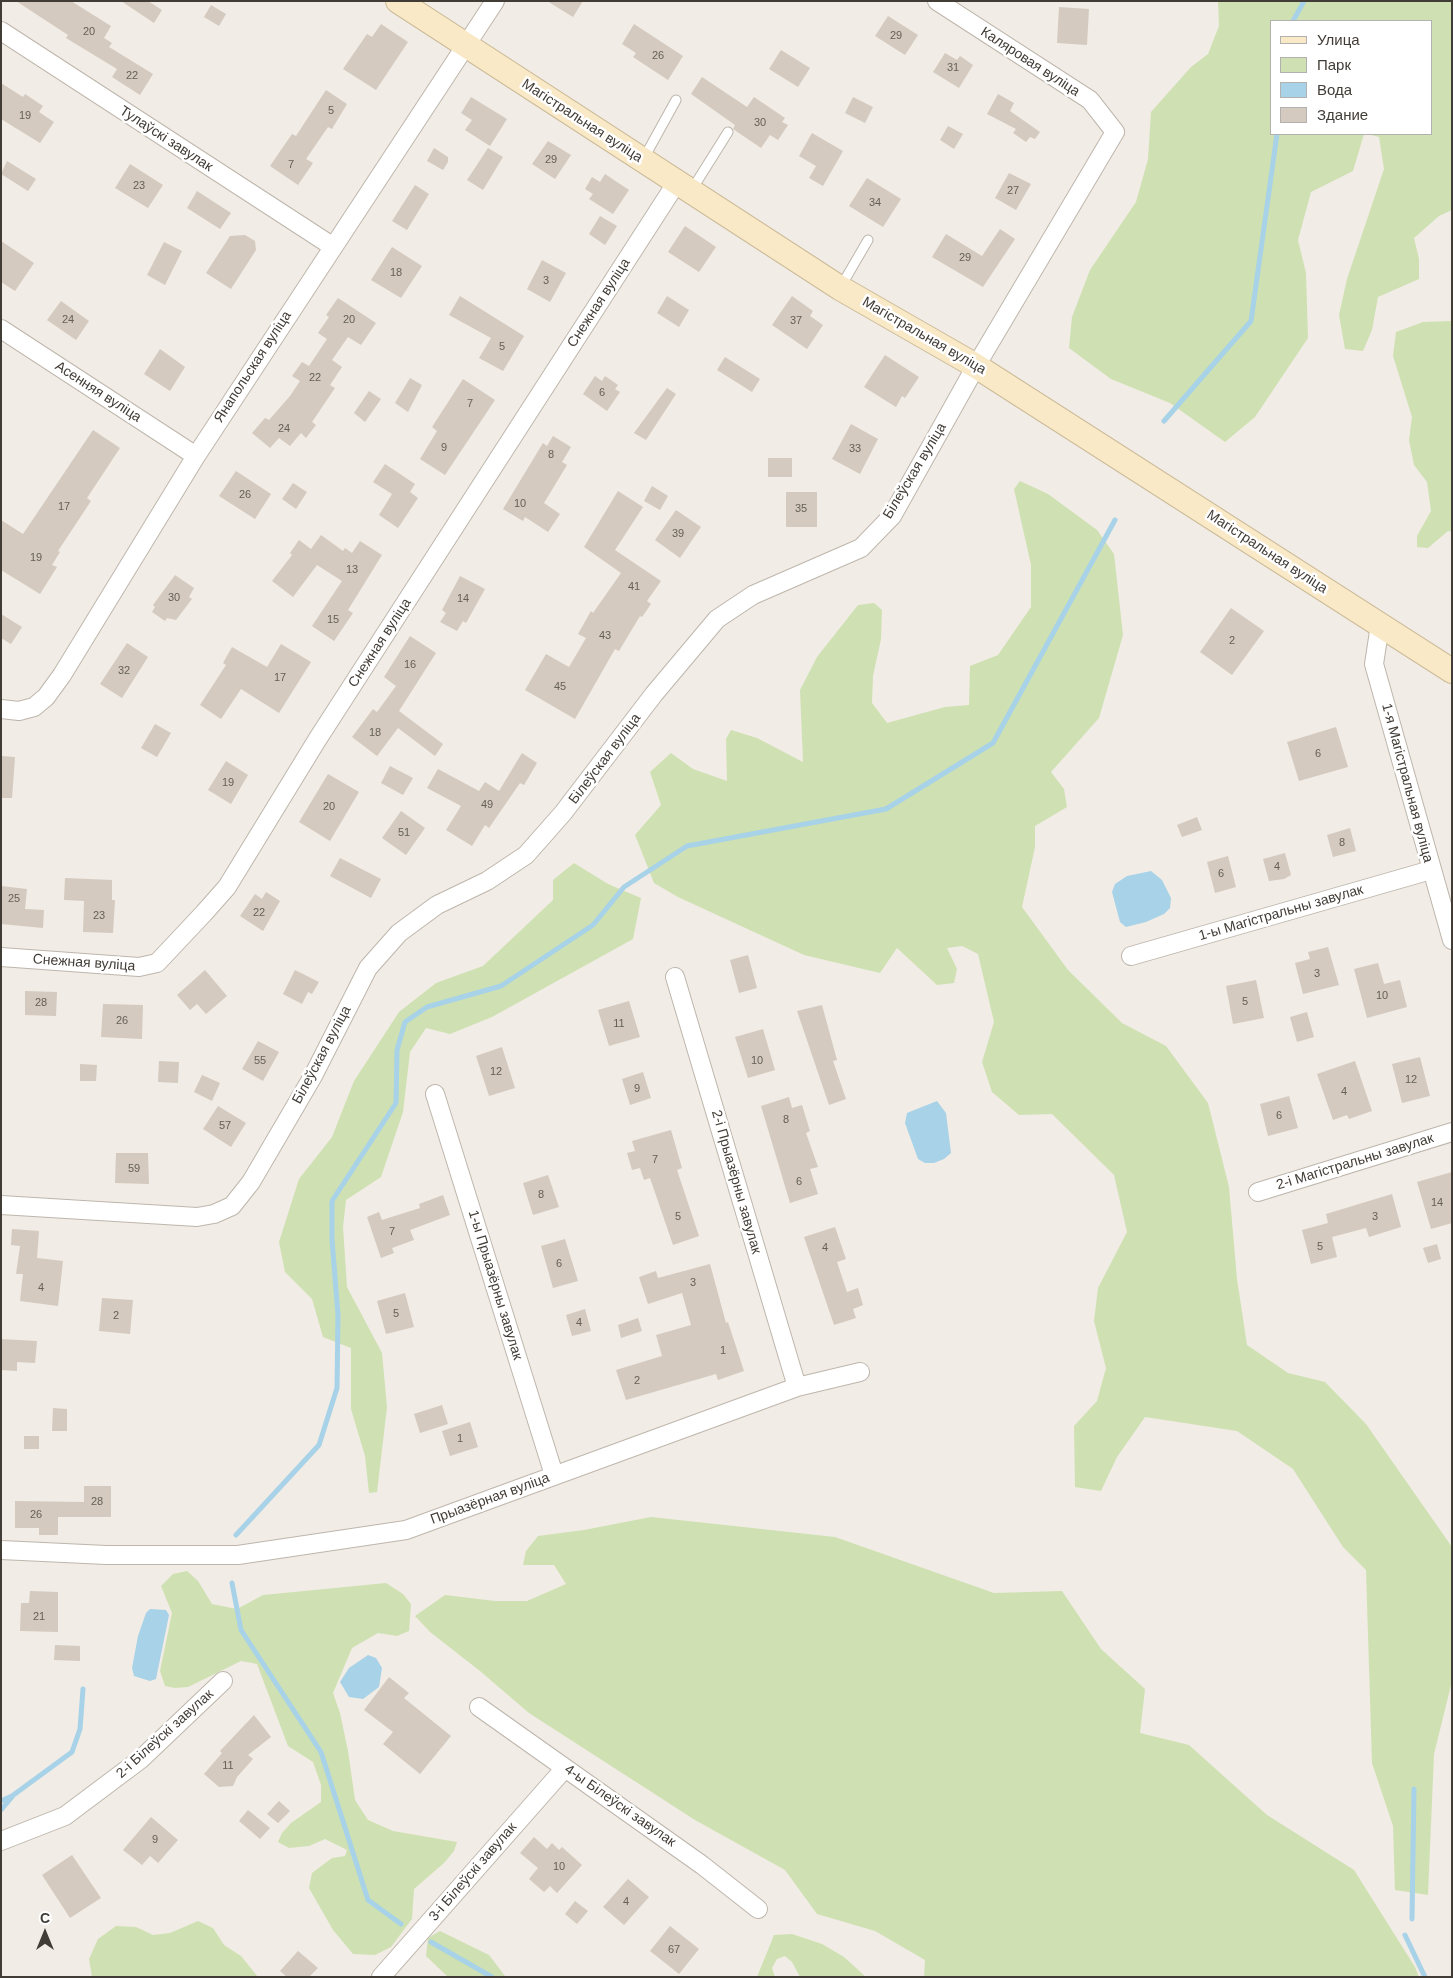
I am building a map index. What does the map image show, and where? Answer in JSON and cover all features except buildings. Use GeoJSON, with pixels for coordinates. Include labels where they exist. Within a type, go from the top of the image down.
{"type":"FeatureCollection","features":[{"type":"Feature","properties":{"kind":"street","name":"Магістральная вуліца"},"geometry":{"type":"LineString","coordinates":[[398,1],[840,288],[976,366],[1452,670]]}},
{"type":"Feature","properties":{"kind":"street","name":"Янапольская вуліца"},"geometry":{"type":"LineString","coordinates":[[1,710],[19,711],[34,707],[46,697],[62,675],[196,456],[332,246],[495,1]]}},
{"type":"Feature","properties":{"kind":"street","name":"Каляровая вуліца"},"geometry":{"type":"LineString","coordinates":[[937,1],[1090,100],[1115,132]]}},
{"type":"Feature","properties":{"kind":"street","name":"Тулаўскі завулак"},"geometry":{"type":"LineString","coordinates":[[1,31],[332,246]]}},
{"type":"Feature","properties":{"kind":"street","name":"Білеўская вуліца"},"geometry":{"type":"LineString","coordinates":[[1,1205],[197,1217],[214,1214],[232,1206],[250,1182],[313,1076],[368,968],[399,933],[437,905],[487,881],[526,855],[563,813],[654,694],[717,619],[752,595],[860,548],[892,516],[976,366],[1115,132]]}},
{"type":"Feature","properties":{"kind":"street","name":"Снежная вуліца"},"geometry":{"type":"LineString","coordinates":[[1,957],[139,967],[157,963],[204,913],[227,887],[317,740],[684,187]]}},
{"type":"Feature","properties":{"kind":"street","name":"Асенняя вуліца"},"geometry":{"type":"LineString","coordinates":[[1,329],[196,456]]}},
{"type":"Feature","properties":{"kind":"street","name":"1-я Магістральная вуліца"},"geometry":{"type":"LineString","coordinates":[[1380,625],[1374,664],[1452,940]]}},
{"type":"Feature","properties":{"kind":"street","name":"1-ы Магістральны завулак"},"geometry":{"type":"LineString","coordinates":[[1131,956],[1431,870]]}},
{"type":"Feature","properties":{"kind":"street","name":"2-і Прыазёрны завулак"},"geometry":{"type":"LineString","coordinates":[[675,977],[797,1388]]}},
{"type":"Feature","properties":{"kind":"street","name":"1-ы Прыазёрны завулак"},"geometry":{"type":"LineString","coordinates":[[435,1094],[554,1475]]}},
{"type":"Feature","properties":{"kind":"street","name":"2-і Магістральны завулак"},"geometry":{"type":"LineString","coordinates":[[1258,1192],[1452,1132]]}},
{"type":"Feature","properties":{"kind":"street","name":"Прыазёрная вуліца"},"geometry":{"type":"LineString","coordinates":[[1,1550],[106,1555],[238,1555],[406,1530],[797,1388],[860,1372]]}},
{"type":"Feature","properties":{"kind":"street","name":"2-і Білеўскі завулак"},"geometry":{"type":"LineString","coordinates":[[1,1842],[65,1816],[141,1759],[223,1681]]}},
{"type":"Feature","properties":{"kind":"street","name":"4-ы Білеўскі завулак"},"geometry":{"type":"LineString","coordinates":[[479,1707],[702,1865],[758,1909]]}},
{"type":"Feature","properties":{"kind":"street","name":"3-і Білеўскі завулак"},"geometry":{"type":"LineString","coordinates":[[381,1977],[565,1768]]}},
{"type":"Feature","properties":{"kind":"lane"},"geometry":{"type":"LineString","coordinates":[[643,161],[676,100]]}},
{"type":"Feature","properties":{"kind":"lane"},"geometry":{"type":"LineString","coordinates":[[684,187],[728,132]]}},
{"type":"Feature","properties":{"kind":"lane"},"geometry":{"type":"LineString","coordinates":[[840,288],[868,240]]}},
{"type":"Feature","properties":{"kind":"green space"},"geometry":{"type":"Polygon","coordinates":[[[1218,1],[1452,1],[1452,210],[1439,216],[1414,238],[1419,259],[1419,279],[1378,297],[1372,330],[1363,351],[1345,349],[1339,315],[1347,279],[1384,169],[1379,137],[1371,135],[1433,135],[1433,20],[1270,20],[1270,135],[1364,135],[1353,171],[1311,192],[1298,240],[1306,273],[1308,338],[1255,417],[1225,442],[1170,403],[1111,379],[1069,348],[1072,317],[1090,270],[1136,202],[1148,159],[1151,112],[1191,67],[1208,54],[1219,26],[1218,1]]]}},
{"type":"Feature","properties":{"kind":"green space"},"geometry":{"type":"Polygon","coordinates":[[[1452,321],[1452,532],[1448,531],[1428,548],[1417,547],[1417,536],[1431,511],[1427,482],[1414,465],[1409,440],[1412,417],[1393,356],[1396,332],[1423,322],[1452,321]]]}},
{"type":"Feature","properties":{"kind":"green space"},"geometry":{"type":"Polygon","coordinates":[[[1020,481],[1048,494],[1097,530],[1114,554],[1123,635],[1099,718],[1051,772],[1064,789],[1067,807],[1035,826],[1035,847],[1022,907],[1068,970],[1122,1023],[1166,1046],[1208,1103],[1229,1187],[1237,1279],[1247,1345],[1288,1373],[1325,1382],[1366,1424],[1452,1547],[1452,1681],[1434,1754],[1428,1895],[1395,1890],[1393,1826],[1372,1763],[1366,1570],[1343,1547],[1293,1469],[1237,1431],[1145,1417],[1117,1457],[1101,1491],[1075,1487],[1074,1426],[1097,1401],[1106,1368],[1094,1321],[1098,1288],[1127,1232],[1114,1175],[1052,1114],[1019,1115],[992,1092],[982,1062],[994,1022],[978,954],[962,946],[947,948],[957,969],[954,983],[937,985],[897,948],[880,973],[804,955],[678,897],[654,883],[635,835],[661,805],[650,772],[671,753],[693,769],[727,781],[726,739],[731,730],[757,738],[803,762],[800,690],[817,657],[858,605],[874,603],[882,610],[881,639],[873,676],[872,703],[887,723],[945,707],[969,705],[970,666],[998,655],[1031,607],[1031,565],[1014,489],[1020,481]]]}},
{"type":"Feature","properties":{"kind":"green space"},"geometry":{"type":"Polygon","coordinates":[[[574,863],[608,884],[641,898],[633,939],[492,1017],[450,1034],[426,1028],[410,1052],[403,1112],[381,1177],[346,1200],[343,1227],[347,1287],[382,1353],[387,1407],[377,1492],[369,1493],[365,1456],[351,1409],[351,1348],[323,1337],[312,1299],[285,1272],[279,1242],[299,1179],[332,1137],[354,1081],[399,1012],[436,983],[483,966],[553,900],[553,880],[574,863]]]}},
{"type":"Feature","properties":{"kind":"green space"},"geometry":{"type":"Polygon","coordinates":[[[651,1517],[835,1537],[994,1593],[1062,1591],[1101,1649],[1145,1689],[1140,1733],[1189,1745],[1267,1815],[1354,1870],[1415,1967],[1419,1977],[924,1977],[925,1960],[875,1931],[817,1914],[785,1870],[695,1820],[529,1713],[430,1632],[415,1616],[445,1595],[495,1601],[527,1601],[566,1584],[554,1565],[523,1565],[526,1551],[538,1536],[584,1530],[651,1517]]]}},
{"type":"Feature","properties":{"kind":"green space"},"geometry":{"type":"Polygon","coordinates":[[[187,1571],[198,1581],[212,1604],[237,1609],[263,1595],[386,1583],[403,1594],[411,1604],[409,1631],[397,1636],[378,1633],[352,1648],[333,1693],[340,1713],[348,1751],[355,1800],[368,1820],[393,1831],[457,1842],[454,1851],[444,1863],[414,1889],[412,1919],[391,1947],[375,1955],[353,1954],[333,1930],[309,1888],[312,1873],[332,1858],[345,1856],[347,1850],[325,1839],[309,1846],[289,1848],[278,1842],[282,1833],[291,1823],[321,1802],[321,1785],[313,1762],[288,1746],[257,1664],[241,1661],[188,1687],[175,1688],[165,1686],[160,1671],[172,1613],[161,1586],[173,1574],[187,1571]]]}},
{"type":"Feature","properties":{"kind":"green space"},"geometry":{"type":"Polygon","coordinates":[[[198,1921],[213,1928],[224,1945],[241,1956],[258,1977],[92,1977],[89,1959],[98,1939],[116,1926],[136,1927],[153,1935],[170,1933],[198,1921]]]}},
{"type":"Feature","properties":{"kind":"green space"},"geometry":{"type":"Polygon","coordinates":[[[440,1931],[489,1955],[505,1976],[509,1977],[448,1977],[426,1956],[428,1938],[440,1931]]]}},
{"type":"Feature","properties":{"kind":"green space"},"geometry":{"type":"Polygon","coordinates":[[[792,1934],[822,1944],[844,1957],[866,1977],[800,1977],[792,1962],[785,1956],[777,1959],[772,1968],[775,1977],[757,1977],[774,1935],[792,1934]]]}},
{"type":"Feature","properties":{"kind":"water"},"geometry":{"type":"Polygon","coordinates":[[[1151,871],[1162,880],[1171,898],[1170,908],[1164,914],[1146,922],[1126,927],[1120,922],[1112,892],[1115,884],[1127,876],[1151,871]]]}},
{"type":"Feature","properties":{"kind":"water"},"geometry":{"type":"Polygon","coordinates":[[[937,1101],[946,1113],[951,1153],[944,1159],[934,1163],[925,1163],[918,1159],[905,1123],[907,1113],[937,1101]]]}},
{"type":"Feature","properties":{"kind":"water"},"geometry":{"type":"Polygon","coordinates":[[[150,1609],[166,1610],[169,1615],[156,1679],[150,1681],[134,1676],[132,1668],[138,1636],[146,1613],[150,1609]]]}},
{"type":"Feature","properties":{"kind":"water"},"geometry":{"type":"Polygon","coordinates":[[[368,1655],[376,1658],[382,1668],[379,1687],[363,1699],[349,1697],[340,1682],[349,1668],[368,1655]]]}},
{"type":"Feature","properties":{"kind":"waterway"},"geometry":{"type":"LineString","coordinates":[[1294,20],[1304,1]]}},
{"type":"Feature","properties":{"kind":"waterway"},"geometry":{"type":"LineString","coordinates":[[1164,421],[1251,321],[1277,135]]}},
{"type":"Feature","properties":{"kind":"waterway"},"geometry":{"type":"LineString","coordinates":[[236,1535],[319,1445],[337,1388],[338,1315],[332,1240],[332,1201],[396,1103],[397,1050],[405,1022],[427,1007],[501,986],[593,925],[624,887],[687,846],[886,809],[993,743],[1115,520]]}},
{"type":"Feature","properties":{"kind":"waterway"},"geometry":{"type":"LineString","coordinates":[[232,1583],[241,1630],[321,1752],[368,1900],[401,1924]]}},
{"type":"Feature","properties":{"kind":"waterway"},"geometry":{"type":"LineString","coordinates":[[1,1801],[12,1796],[72,1752],[80,1729],[83,1689]]}},
{"type":"Feature","properties":{"kind":"waterway"},"geometry":{"type":"LineString","coordinates":[[1412,1919],[1414,1789]]}},
{"type":"Feature","properties":{"kind":"waterway"},"geometry":{"type":"LineString","coordinates":[[1,1810],[12,1797]]}},
{"type":"Feature","properties":{"kind":"waterway"},"geometry":{"type":"LineString","coordinates":[[1405,1935],[1425,1977]]}},
{"type":"Feature","properties":{"kind":"waterway"},"geometry":{"type":"LineString","coordinates":[[431,1942],[492,1977]]}}]}
